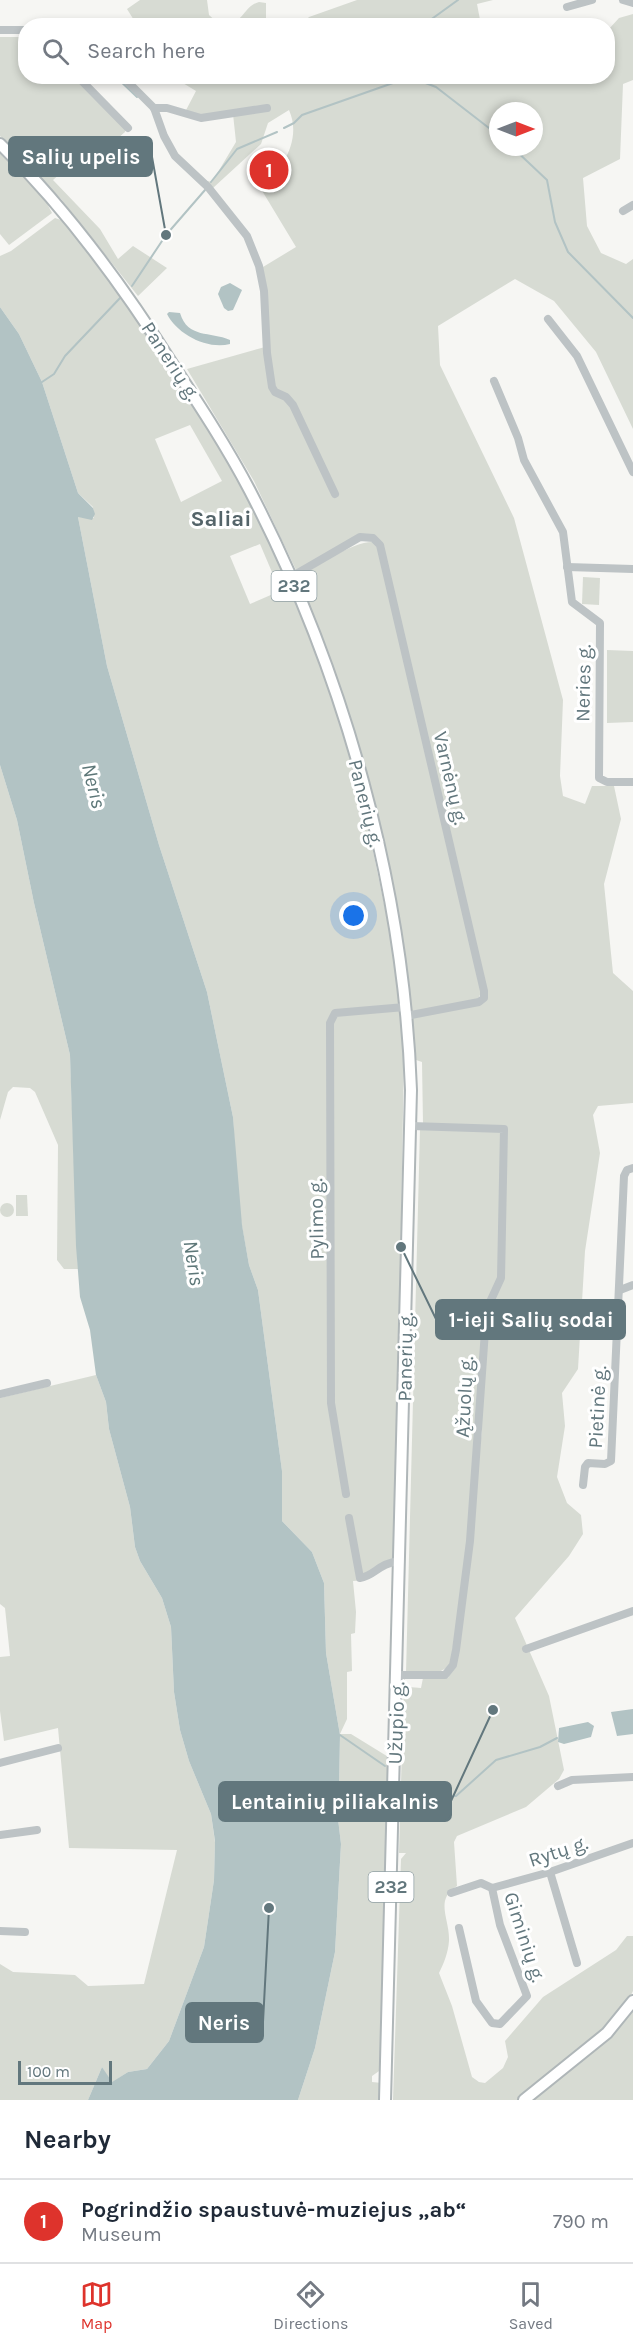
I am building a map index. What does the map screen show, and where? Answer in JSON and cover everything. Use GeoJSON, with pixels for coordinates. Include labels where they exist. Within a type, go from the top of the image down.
{"type":"FeatureCollection","features":[{"type":"Feature","properties":{"kind":"main road","name":"Panerių g."},"geometry":{"type":"LineString","coordinates":[[0,144],[54,203],[133,303],[230,456],[291,577],[329,673],[364,790],[383,871],[406,1012],[411,1126],[400,1562]]}},
{"type":"Feature","properties":{"kind":"main road","name":"Užupio g."},"geometry":{"type":"LineString","coordinates":[[385,2100],[400,1562]]}},
{"type":"Feature","properties":{"kind":"main road"},"geometry":{"type":"LineString","coordinates":[[524,2100],[607,2033],[633,2001]]}},
{"type":"Feature","properties":{"kind":"street"},"geometry":{"type":"LineString","coordinates":[[567,8],[592,0]]}},
{"type":"Feature","properties":{"kind":"street"},"geometry":{"type":"LineString","coordinates":[[624,0],[633,3]]}},
{"type":"Feature","properties":{"kind":"street"},"geometry":{"type":"LineString","coordinates":[[0,30],[18,30]]}},
{"type":"Feature","properties":{"kind":"street"},"geometry":{"type":"LineString","coordinates":[[84,84],[128,128]]}},
{"type":"Feature","properties":{"kind":"street"},"geometry":{"type":"LineString","coordinates":[[130,84],[154,108],[175,156],[208,187],[250,244],[259,266],[264,291],[267,354],[272,387],[275,392],[286,397],[293,405],[334,494]]}},
{"type":"Feature","properties":{"kind":"street"},"geometry":{"type":"LineString","coordinates":[[154,108],[167,108],[201,118],[267,108]]}},
{"type":"Feature","properties":{"kind":"street"},"geometry":{"type":"LineString","coordinates":[[623,211],[633,205]]}},
{"type":"Feature","properties":{"kind":"street"},"geometry":{"type":"LineString","coordinates":[[548,319],[577,356],[633,472]]}},
{"type":"Feature","properties":{"kind":"street","name":"Neries g."},"geometry":{"type":"LineString","coordinates":[[494,381],[518,438],[521,454],[563,532],[574,605],[597,619],[600,625],[599,778],[607,782],[633,782]]}},
{"type":"Feature","properties":{"kind":"street","name":"Varnėnų g."},"geometry":{"type":"LineString","coordinates":[[291,577],[360,537],[373,538],[380,545],[484,991],[484,998],[480,1002],[406,1012]]}},
{"type":"Feature","properties":{"kind":"street"},"geometry":{"type":"LineString","coordinates":[[567,567],[633,569]]}},
{"type":"Feature","properties":{"kind":"street","name":"Pylimo g."},"geometry":{"type":"LineString","coordinates":[[346,1494],[331,1403],[330,1023],[335,1013],[406,1012]]}},
{"type":"Feature","properties":{"kind":"street","name":"Ąžuolų g."},"geometry":{"type":"LineString","coordinates":[[397,1675],[445,1675],[453,1665],[471,1541],[484,1331],[490,1302],[501,1278],[504,1129],[411,1126]]}},
{"type":"Feature","properties":{"kind":"street","name":"Pietinė g."},"geometry":{"type":"LineString","coordinates":[[583,1485],[585,1467],[588,1464],[605,1464],[611,1461],[624,1176],[627,1170],[633,1168]]}},
{"type":"Feature","properties":{"kind":"street"},"geometry":{"type":"LineString","coordinates":[[620,1290],[633,1285]]}},
{"type":"Feature","properties":{"kind":"street"},"geometry":{"type":"LineString","coordinates":[[0,1394],[47,1383]]}},
{"type":"Feature","properties":{"kind":"street"},"geometry":{"type":"LineString","coordinates":[[349,1518],[358,1576],[365,1577],[382,1564],[400,1562]]}},
{"type":"Feature","properties":{"kind":"street"},"geometry":{"type":"LineString","coordinates":[[526,1649],[633,1611]]}},
{"type":"Feature","properties":{"kind":"street"},"geometry":{"type":"LineString","coordinates":[[0,1763],[58,1748]]}},
{"type":"Feature","properties":{"kind":"street"},"geometry":{"type":"LineString","coordinates":[[558,1786],[572,1780],[633,1777]]}},
{"type":"Feature","properties":{"kind":"street"},"geometry":{"type":"LineString","coordinates":[[0,1834],[36,1830]]}},
{"type":"Feature","properties":{"kind":"street","name":"Rytų g."},"geometry":{"type":"LineString","coordinates":[[492,1888],[550,1872],[633,1843]]}},
{"type":"Feature","properties":{"kind":"street"},"geometry":{"type":"LineString","coordinates":[[550,1872],[577,1963]]}},
{"type":"Feature","properties":{"kind":"street","name":"Giminių g."},"geometry":{"type":"LineString","coordinates":[[451,1893],[481,1883],[492,1888],[500,1925],[527,1996],[500,2024],[492,2023],[478,2007],[459,1928]]}},
{"type":"Feature","properties":{"kind":"street"},"geometry":{"type":"LineString","coordinates":[[0,1931],[25,1932]]}},
{"type":"Feature","properties":{"kind":"shaded area"},"geometry":{"type":"Polygon","coordinates":[[[140,0],[207,0],[209,15],[212,18],[133,18],[127,9],[140,0]]]}},
{"type":"Feature","properties":{"kind":"shaded area"},"geometry":{"type":"Polygon","coordinates":[[[357,0],[493,0],[477,4],[480,18],[309,17],[357,0]]]}},
{"type":"Feature","properties":{"kind":"shaded area"},"geometry":{"type":"Polygon","coordinates":[[[266,3],[266,18],[239,18],[250,7],[254,4],[266,3]]]}},
{"type":"Feature","properties":{"kind":"shaded area"},"geometry":{"type":"Polygon","coordinates":[[[633,14],[633,80],[623,84],[620,159],[583,178],[587,226],[601,253],[626,264],[633,259],[633,429],[596,352],[554,301],[515,279],[438,326],[440,365],[514,518],[563,700],[560,776],[563,796],[585,804],[592,786],[614,786],[621,819],[604,884],[613,973],[633,991],[633,1103],[598,1106],[593,1115],[600,1153],[585,1251],[578,1369],[562,1393],[565,1426],[557,1477],[567,1503],[581,1515],[583,1534],[569,1556],[515,1618],[549,1696],[564,1770],[559,1779],[526,1807],[457,1836],[454,1842],[457,1886],[446,1897],[445,1910],[449,1941],[439,1973],[452,2006],[472,2077],[485,2083],[503,2068],[508,2057],[505,2041],[543,1997],[616,1950],[627,1936],[633,1936],[633,1991],[627,2003],[633,2009],[633,2100],[393,2100],[401,1859],[406,1853],[399,1853],[404,1678],[409,1687],[421,1688],[423,1678],[448,1678],[453,1667],[482,1430],[481,1379],[492,1304],[502,1278],[507,1127],[423,1124],[422,1062],[413,1059],[410,1019],[483,1002],[382,543],[369,534],[296,570],[254,481],[187,369],[265,347],[263,267],[296,247],[261,189],[283,163],[292,142],[292,121],[289,110],[268,123],[261,144],[213,188],[203,180],[212,182],[236,142],[233,114],[201,118],[184,114],[196,91],[184,84],[615,84],[615,22],[619,18],[633,14]]]}},
{"type":"Feature","properties":{"kind":"shaded area"},"geometry":{"type":"Polygon","coordinates":[[[0,37],[18,37],[18,84],[80,84],[126,128],[125,132],[90,162],[87,163],[80,156],[53,180],[100,229],[118,259],[133,246],[167,268],[138,296],[61,199],[0,136],[0,37]]]}},
{"type":"Feature","properties":{"kind":"shaded area"},"geometry":{"type":"Polygon","coordinates":[[[0,151],[43,196],[52,213],[9,245],[0,234],[0,151]]]}},
{"type":"Feature","properties":{"kind":"shaded area"},"geometry":{"type":"Polygon","coordinates":[[[55,218],[61,220],[92,255],[162,355],[229,462],[292,592],[326,677],[362,798],[394,952],[404,1056],[395,1558],[365,1580],[353,1581],[356,1612],[355,1633],[351,1634],[352,1671],[347,1672],[347,1719],[340,1734],[351,1734],[390,1758],[382,2069],[372,2076],[372,2082],[382,2083],[381,2100],[298,2100],[315,2048],[335,1952],[341,1844],[336,1802],[339,1790],[340,1735],[326,1653],[324,1583],[312,1552],[282,1521],[282,1471],[258,1290],[249,1265],[238,1204],[233,1117],[207,992],[159,845],[107,666],[78,517],[94,518],[93,507],[78,493],[42,382],[19,334],[0,307],[0,256],[11,251],[55,218]],[[190,425],[155,439],[181,502],[222,481],[190,425]],[[260,544],[230,556],[250,604],[280,591],[260,544]]]}},
{"type":"Feature","properties":{"kind":"shaded area"},"geometry":{"type":"Polygon","coordinates":[[[373,542],[377,546],[482,991],[478,999],[409,1012],[387,872],[298,585],[300,577],[325,561],[356,546],[373,542]]]}},
{"type":"Feature","properties":{"kind":"shaded area"},"geometry":{"type":"Polygon","coordinates":[[[583,577],[600,578],[599,605],[582,604],[583,577]]]}},
{"type":"Feature","properties":{"kind":"shaded area"},"geometry":{"type":"Polygon","coordinates":[[[607,650],[633,651],[633,722],[607,723],[607,650]]]}},
{"type":"Feature","properties":{"kind":"shaded area"},"geometry":{"type":"Polygon","coordinates":[[[0,765],[17,820],[70,1055],[78,1269],[64,1269],[57,1260],[58,1145],[35,1092],[30,1088],[13,1087],[8,1092],[0,1120],[0,765]]]}},
{"type":"Feature","properties":{"kind":"shaded area"},"geometry":{"type":"Polygon","coordinates":[[[420,1129],[500,1132],[500,1277],[489,1304],[470,1536],[450,1666],[439,1672],[406,1673],[420,1129]]]}},
{"type":"Feature","properties":{"kind":"shaded area"},"geometry":{"type":"Polygon","coordinates":[[[16,1195],[27,1195],[28,1216],[16,1216],[16,1195]]]}},
{"type":"Feature","properties":{"kind":"shaded area"},"geometry":{"type":"Polygon","coordinates":[[[7,1203],[12,1205],[14,1210],[12,1215],[7,1217],[2,1215],[0,1210],[2,1205],[7,1203]]]}},
{"type":"Feature","properties":{"kind":"shaded area"},"geometry":{"type":"Polygon","coordinates":[[[96,1375],[106,1402],[109,1429],[130,1507],[135,1547],[140,1561],[162,1598],[171,1627],[174,1692],[180,1730],[189,1761],[211,1814],[215,1842],[214,1880],[204,1947],[169,2041],[147,2069],[128,2072],[111,2083],[102,2067],[88,2100],[0,2100],[0,1964],[13,1972],[75,1975],[88,1986],[144,1984],[177,1850],[69,1848],[58,1728],[4,1741],[0,1711],[0,1657],[10,1656],[5,1608],[0,1604],[0,1398],[96,1375]]]}},
{"type":"Feature","properties":{"kind":"water"},"geometry":{"type":"Polygon","coordinates":[[[230,283],[242,290],[233,310],[228,311],[224,308],[218,294],[221,287],[230,283]]]}},
{"type":"Feature","properties":{"kind":"water"},"geometry":{"type":"Polygon","coordinates":[[[0,307],[19,334],[42,382],[78,493],[93,508],[95,514],[92,520],[78,517],[107,666],[159,845],[207,992],[233,1117],[242,1225],[249,1265],[258,1290],[282,1471],[282,1521],[312,1552],[324,1583],[326,1653],[340,1735],[339,1790],[336,1802],[341,1844],[335,1952],[315,2048],[298,2100],[88,2100],[102,2067],[112,2082],[128,2072],[147,2069],[169,2041],[204,1947],[214,1880],[215,1841],[211,1814],[189,1761],[180,1730],[174,1692],[171,1627],[162,1598],[140,1561],[135,1547],[130,1507],[109,1429],[106,1402],[96,1375],[90,1330],[80,1297],[76,1246],[70,1055],[17,820],[0,765],[0,307]]]}},
{"type":"Feature","properties":{"kind":"water"},"geometry":{"type":"Polygon","coordinates":[[[169,312],[180,313],[188,327],[194,331],[222,337],[230,340],[230,344],[212,345],[194,339],[178,328],[167,314],[169,312]]]}},
{"type":"Feature","properties":{"kind":"water"},"geometry":{"type":"Polygon","coordinates":[[[633,1709],[633,1734],[617,1736],[611,1712],[633,1709]]]}},
{"type":"Feature","properties":{"kind":"water"},"geometry":{"type":"Polygon","coordinates":[[[588,1722],[594,1726],[591,1737],[564,1744],[558,1742],[559,1728],[588,1722]]]}},
{"type":"Feature","properties":{"kind":"waterway"},"geometry":{"type":"LineString","coordinates":[[433,18],[458,0]]}},
{"type":"Feature","properties":{"kind":"waterway"},"geometry":{"type":"LineString","coordinates":[[123,84],[137,97]]}},
{"type":"Feature","properties":{"kind":"waterway"},"geometry":{"type":"LineString","coordinates":[[284,128],[294,123],[302,115],[390,84]]}},
{"type":"Feature","properties":{"kind":"waterway"},"geometry":{"type":"LineString","coordinates":[[428,84],[436,87],[489,128]]}},
{"type":"Feature","properties":{"kind":"waterway"},"geometry":{"type":"LineString","coordinates":[[211,182],[237,149],[277,132]]}},
{"type":"Feature","properties":{"kind":"waterway"},"geometry":{"type":"LineString","coordinates":[[522,156],[547,180],[555,222],[568,252],[633,318]]}},
{"type":"Feature","properties":{"kind":"waterway"},"geometry":{"type":"LineString","coordinates":[[132,286],[166,235],[205,190]]}},
{"type":"Feature","properties":{"kind":"waterway"},"geometry":{"type":"LineString","coordinates":[[42,382],[54,374],[65,356],[121,297]]}},
{"type":"Feature","properties":{"kind":"waterway"},"geometry":{"type":"LineString","coordinates":[[340,1735],[385,1766]]}},
{"type":"Feature","properties":{"kind":"waterway"},"geometry":{"type":"LineString","coordinates":[[404,1785],[433,1795],[456,1796],[496,1760],[540,1747],[557,1738]]}},
{"type":"Feature","properties":{"kind":"place","name":"Pogrindžio spaustuvė-muziejus „ab“"},"geometry":{"type":"Point","coordinates":[269,170]}},
{"type":"Feature","properties":{"kind":"place","name":"Salių upelis"},"geometry":{"type":"Point","coordinates":[166,235]}},
{"type":"Feature","properties":{"kind":"place","name":"1-ieji Salių sodai"},"geometry":{"type":"Point","coordinates":[401,1247]}},
{"type":"Feature","properties":{"kind":"place","name":"Lentainių piliakalnis"},"geometry":{"type":"Point","coordinates":[493,1710]}},
{"type":"Feature","properties":{"kind":"place","name":"Neris"},"geometry":{"type":"Point","coordinates":[269,1908]}},
{"type":"Feature","properties":{"kind":"district","name":"Saliai"},"geometry":{"type":"Point","coordinates":[221,518]}}]}
